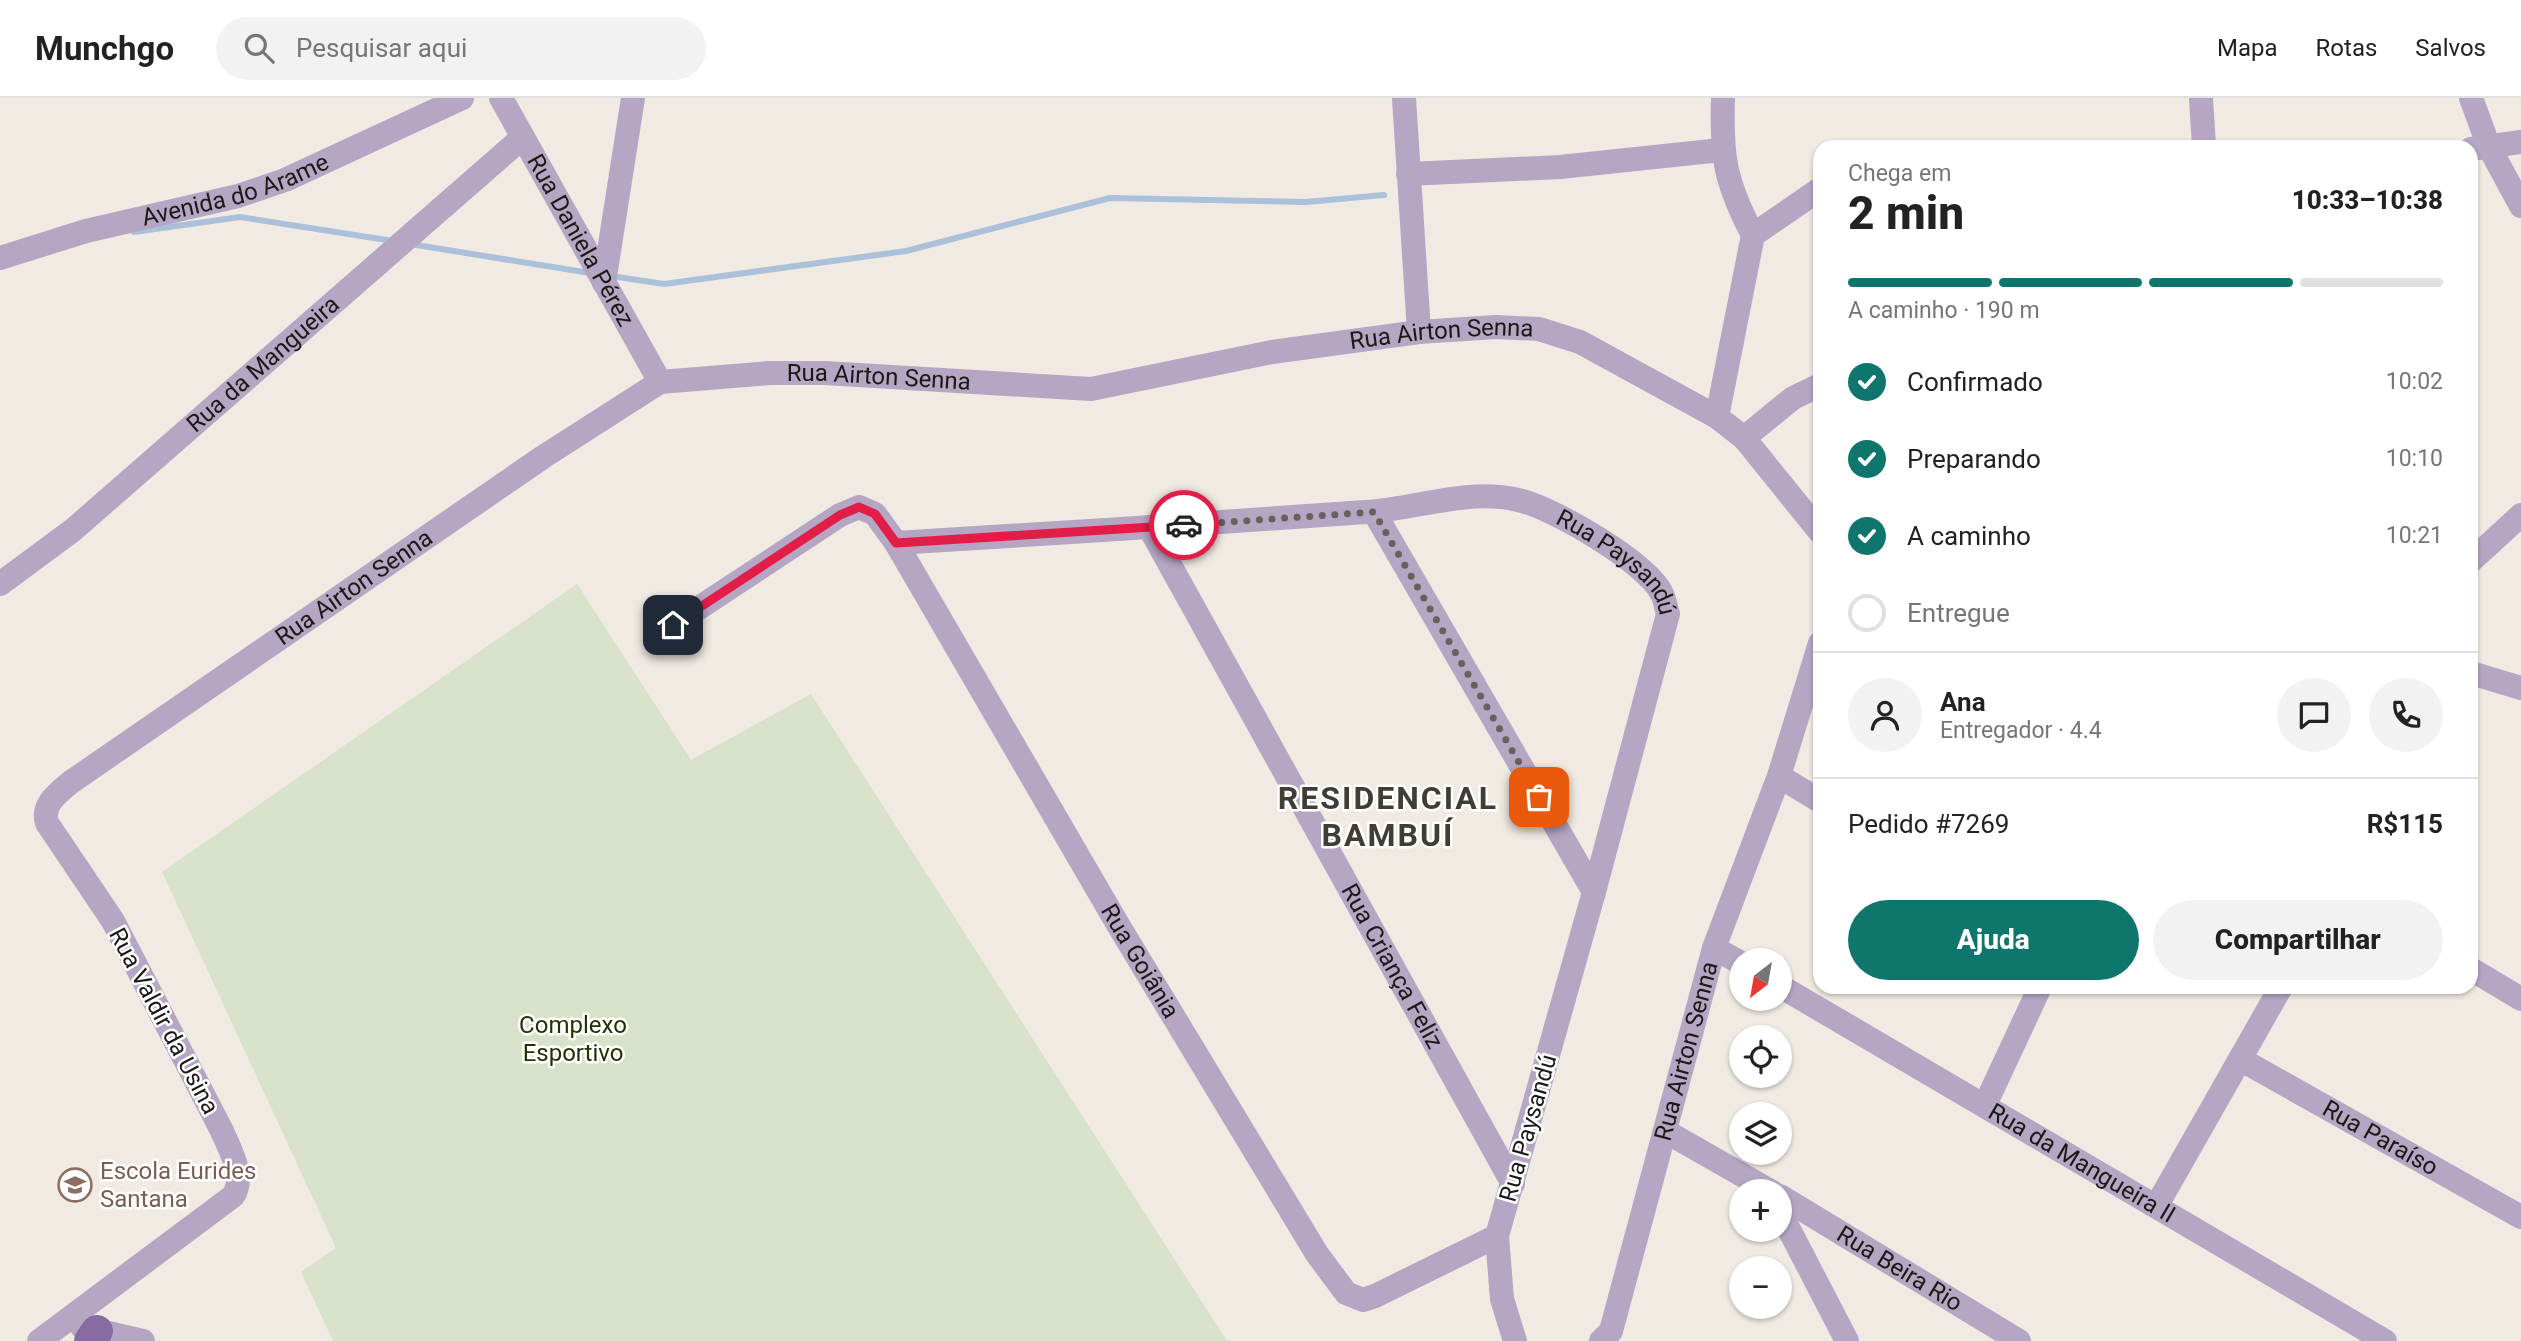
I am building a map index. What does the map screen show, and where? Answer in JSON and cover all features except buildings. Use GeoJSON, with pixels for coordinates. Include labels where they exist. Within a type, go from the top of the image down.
{"type":"FeatureCollection","features":[{"type":"Feature","properties":{"kind":"street","name":"Avenida do Arame"},"geometry":{"type":"LineString","coordinates":[[0,258],[86,231],[238,196],[285,180],[461,98]]}},
{"type":"Feature","properties":{"kind":"street","name":"Rua Daniela Pérez"},"geometry":{"type":"LineString","coordinates":[[501,98],[602,274],[660,382]]}},
{"type":"Feature","properties":{"kind":"street"},"geometry":{"type":"LineString","coordinates":[[602,274],[633,98]]}},
{"type":"Feature","properties":{"kind":"street"},"geometry":{"type":"LineString","coordinates":[[1404,98],[1419,332]]}},
{"type":"Feature","properties":{"kind":"street"},"geometry":{"type":"LineString","coordinates":[[1717,417],[1753,235],[1735,202],[1721,150],[1723,98]]}},
{"type":"Feature","properties":{"kind":"street"},"geometry":{"type":"LineString","coordinates":[[2201,98],[2204,140]]}},
{"type":"Feature","properties":{"kind":"street"},"geometry":{"type":"LineString","coordinates":[[2471,98],[2480,148],[2521,206]]}},
{"type":"Feature","properties":{"kind":"street","name":"Rua da Mangueira"},"geometry":{"type":"LineString","coordinates":[[0,584],[73,530],[522,138]]}},
{"type":"Feature","properties":{"kind":"street"},"geometry":{"type":"LineString","coordinates":[[2480,148],[2521,142]]}},
{"type":"Feature","properties":{"kind":"street"},"geometry":{"type":"LineString","coordinates":[[1408,174],[1560,167],[1721,150]]}},
{"type":"Feature","properties":{"kind":"street"},"geometry":{"type":"LineString","coordinates":[[1753,235],[1813,195]]}},
{"type":"Feature","properties":{"kind":"street","name":"Rua Airton Senna"},"geometry":{"type":"LineString","coordinates":[[67,854],[45,816],[49,803],[71,782],[543,457],[660,382],[770,373],[825,373],[1091,389],[1272,352],[1419,332],[1496,327],[1539,329],[1580,342],[1717,417],[1744,438],[1813,523]]}},
{"type":"Feature","properties":{"kind":"street"},"geometry":{"type":"LineString","coordinates":[[1744,438],[1793,398],[1813,388]]}},
{"type":"Feature","properties":{"kind":"street","name":"Rua Paysandú"},"geometry":{"type":"LineString","coordinates":[[896,543],[1374,512],[1482,495],[1518,500],[1546,509],[1603,541],[1643,571],[1662,593],[1668,614],[1594,892],[1497,1236],[1502,1298],[1515,1341]]}},
{"type":"Feature","properties":{"kind":"street","name":"Rua Goiânia"},"geometry":{"type":"LineString","coordinates":[[673,625],[840,515],[859,507],[875,514],[896,543],[1116,923],[1317,1254],[1346,1293],[1363,1300],[1375,1296],[1497,1236]]}},
{"type":"Feature","properties":{"kind":"street"},"geometry":{"type":"LineString","coordinates":[[1374,512],[1594,892]]}},
{"type":"Feature","properties":{"kind":"street"},"geometry":{"type":"LineString","coordinates":[[2478,555],[2521,515]]}},
{"type":"Feature","properties":{"kind":"street","name":"Rua Criança Feliz"},"geometry":{"type":"LineString","coordinates":[[1149,527],[1513,1184]]}},
{"type":"Feature","properties":{"kind":"street","name":"Rua Airton Senna"},"geometry":{"type":"LineString","coordinates":[[1610,1338],[1714,948],[1779,776],[1813,666]]}},
{"type":"Feature","properties":{"kind":"street"},"geometry":{"type":"LineString","coordinates":[[2478,675],[2521,688]]}},
{"type":"Feature","properties":{"kind":"street"},"geometry":{"type":"LineString","coordinates":[[1779,776],[1813,797]]}},
{"type":"Feature","properties":{"kind":"street","name":"Rua Valdir da Usina"},"geometry":{"type":"LineString","coordinates":[[62,1323],[233,1196],[238,1186],[237,1172],[222,1131],[113,921],[67,854]]}},
{"type":"Feature","properties":{"kind":"street"},"geometry":{"type":"LineString","coordinates":[[1714,948],[1729,956]]}},
{"type":"Feature","properties":{"kind":"street"},"geometry":{"type":"LineString","coordinates":[[2478,973],[2521,999]]}},
{"type":"Feature","properties":{"kind":"street","name":"Rua da Mangueira II"},"geometry":{"type":"LineString","coordinates":[[1792,993],[2385,1341]]}},
{"type":"Feature","properties":{"kind":"street"},"geometry":{"type":"LineString","coordinates":[[1985,1105],[2037,994]]}},
{"type":"Feature","properties":{"kind":"street"},"geometry":{"type":"LineString","coordinates":[[2157,1205],[2277,994]]}},
{"type":"Feature","properties":{"kind":"street","name":"Rua Paraíso"},"geometry":{"type":"LineString","coordinates":[[2241,1059],[2521,1217]]}},
{"type":"Feature","properties":{"kind":"street","name":"Rua Beira Rio"},"geometry":{"type":"LineString","coordinates":[[1665,1131],[1749,1179]]}},
{"type":"Feature","properties":{"kind":"street","name":"Rua Beira Rio"},"geometry":{"type":"LineString","coordinates":[[1792,1204],[2019,1341]]}},
{"type":"Feature","properties":{"kind":"street"},"geometry":{"type":"LineString","coordinates":[[1792,1235],[1847,1341]]}},
{"type":"Feature","properties":{"kind":"street"},"geometry":{"type":"LineString","coordinates":[[39,1341],[62,1323],[93,1336],[143,1341]]}},
{"type":"Feature","properties":{"kind":"green space","name":"Complexo Esportivo"},"geometry":{"type":"Polygon","coordinates":[[[577,584],[691,760],[811,694],[1227,1341],[333,1341],[301,1272],[336,1248],[162,872],[577,584]]]}},
{"type":"Feature","properties":{"kind":"waterway"},"geometry":{"type":"LineString","coordinates":[[611,276],[664,284],[906,251],[1110,198],[1306,202],[1384,195]]}},
{"type":"Feature","properties":{"kind":"waterway"},"geometry":{"type":"LineString","coordinates":[[134,232],[240,217],[393,241]]}},
{"type":"Feature","properties":{"kind":"waterway"},"geometry":{"type":"LineString","coordinates":[[410,244],[590,273]]}},
{"type":"Feature","properties":{"kind":"way so far"},"geometry":{"type":"LineString","coordinates":[[1184,525],[1374,512],[1539,797]]}},
{"type":"Feature","properties":{"kind":"place","name":"Escola Eurides Santana"},"geometry":{"type":"Point","coordinates":[75,1185]}},
{"type":"Feature","properties":{"kind":"district","name":"RESIDENCIAL BAMBUÍ"},"geometry":{"type":"Point","coordinates":[1388,816]}},
{"type":"Feature","properties":{"kind":"route"},"geometry":{"type":"LineString","coordinates":[[673,625],[840,515],[859,507],[875,514],[896,543],[1184,525]]}}]}
